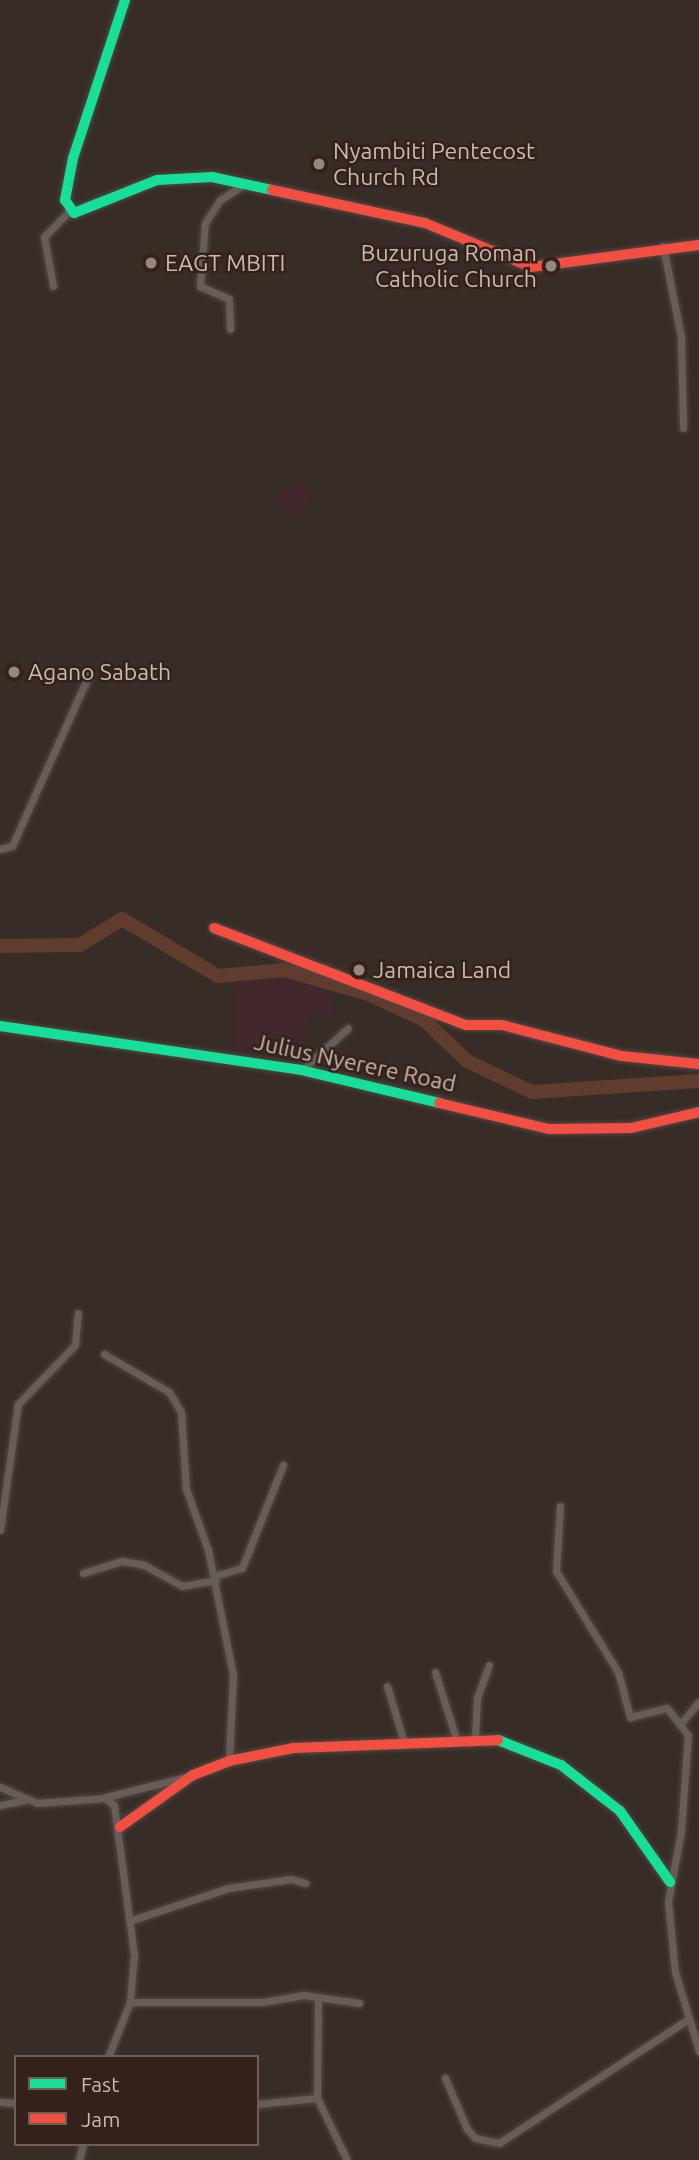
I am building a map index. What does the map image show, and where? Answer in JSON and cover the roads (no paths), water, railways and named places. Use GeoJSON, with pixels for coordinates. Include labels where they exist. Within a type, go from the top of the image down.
{"type":"FeatureCollection","features":[{"type":"Feature","properties":{"kind":"main road"},"geometry":{"type":"LineString","coordinates":[[125,0],[73,158],[69,211],[180,176],[243,185],[425,223],[531,267],[564,267],[663,245],[699,245]]}},
{"type":"Feature","properties":{"kind":"main road"},"geometry":{"type":"LineString","coordinates":[[214,928],[466,1025],[502,1025],[622,1056],[699,1064]]}},
{"type":"Feature","properties":{"kind":"main road","name":"Julius Nyerere Road"},"geometry":{"type":"LineString","coordinates":[[0,1026],[301,1070],[549,1129],[631,1128],[699,1112]]}},
{"type":"Feature","properties":{"kind":"main road"},"geometry":{"type":"LineString","coordinates":[[120,1827],[193,1775],[229,1761],[403,1739],[455,1735],[475,1737],[510,1742],[572,1772],[620,1811],[670,1882]]}},
{"type":"Feature","properties":{"kind":"street"},"geometry":{"type":"LineString","coordinates":[[230,329],[229,299],[200,286],[205,223],[220,200],[243,185]]}},
{"type":"Feature","properties":{"kind":"street"},"geometry":{"type":"LineString","coordinates":[[53,286],[44,237],[69,211]]}},
{"type":"Feature","properties":{"kind":"street"},"geometry":{"type":"LineString","coordinates":[[663,245],[681,337],[683,428]]}},
{"type":"Feature","properties":{"kind":"street"},"geometry":{"type":"LineString","coordinates":[[0,849],[12,846],[89,675]]}},
{"type":"Feature","properties":{"kind":"street"},"geometry":{"type":"LineString","coordinates":[[301,1070],[348,1028]]}},
{"type":"Feature","properties":{"kind":"street"},"geometry":{"type":"LineString","coordinates":[[0,1530],[18,1404],[75,1345],[78,1313]]}},
{"type":"Feature","properties":{"kind":"street"},"geometry":{"type":"LineString","coordinates":[[104,1354],[175,1399],[186,1489],[214,1578],[234,1686],[229,1761]]}},
{"type":"Feature","properties":{"kind":"street"},"geometry":{"type":"LineString","coordinates":[[83,1573],[122,1561],[144,1565],[182,1586],[242,1568],[283,1465]]}},
{"type":"Feature","properties":{"kind":"street"},"geometry":{"type":"LineString","coordinates":[[560,1507],[556,1571],[618,1672],[630,1717],[662,1707],[682,1722],[690,1758],[670,1882],[670,1940],[687,2020],[699,2051]]}},
{"type":"Feature","properties":{"kind":"street"},"geometry":{"type":"LineString","coordinates":[[475,1737],[477,1698],[489,1665]]}},
{"type":"Feature","properties":{"kind":"street"},"geometry":{"type":"LineString","coordinates":[[435,1672],[455,1735]]}},
{"type":"Feature","properties":{"kind":"street"},"geometry":{"type":"LineString","coordinates":[[387,1686],[403,1739]]}},
{"type":"Feature","properties":{"kind":"street"},"geometry":{"type":"LineString","coordinates":[[682,1722],[699,1702]]}},
{"type":"Feature","properties":{"kind":"street"},"geometry":{"type":"LineString","coordinates":[[0,1805],[26,1800],[105,1798],[193,1775]]}},
{"type":"Feature","properties":{"kind":"street"},"geometry":{"type":"LineString","coordinates":[[0,1787],[26,1800]]}},
{"type":"Feature","properties":{"kind":"street"},"geometry":{"type":"LineString","coordinates":[[105,1798],[114,1805],[120,1827],[132,1920],[130,2002],[109,2055]]}},
{"type":"Feature","properties":{"kind":"street"},"geometry":{"type":"LineString","coordinates":[[132,1920],[228,1888],[291,1879],[304,1883]]}},
{"type":"Feature","properties":{"kind":"street"},"geometry":{"type":"LineString","coordinates":[[130,2002],[318,1998],[359,2003]]}},
{"type":"Feature","properties":{"kind":"street"},"geometry":{"type":"LineString","coordinates":[[318,1998],[317,2098],[347,2160]]}},
{"type":"Feature","properties":{"kind":"street"},"geometry":{"type":"LineString","coordinates":[[445,2078],[467,2129],[475,2138],[499,2143],[687,2020]]}},
{"type":"Feature","properties":{"kind":"street"},"geometry":{"type":"LineString","coordinates":[[259,2104],[317,2098]]}},
{"type":"Feature","properties":{"kind":"waterway"},"geometry":{"type":"LineString","coordinates":[[0,946],[80,945],[122,919],[218,976],[284,970],[368,994],[424,1020],[467,1061],[532,1092],[699,1081]]}},
{"type":"Feature","properties":{"kind":"place","name":"Nyambiti Pentecost Church Rd"},"geometry":{"type":"Point","coordinates":[319,164]}},
{"type":"Feature","properties":{"kind":"place","name":"EAGT MBITI"},"geometry":{"type":"Point","coordinates":[151,263]}},
{"type":"Feature","properties":{"kind":"place","name":"Buzuruga Roman Catholic Church"},"geometry":{"type":"Point","coordinates":[551,266]}},
{"type":"Feature","properties":{"kind":"place","name":"Agano Sabath"},"geometry":{"type":"Point","coordinates":[14,672]}},
{"type":"Feature","properties":{"kind":"place","name":"Jamaica Land"},"geometry":{"type":"Point","coordinates":[359,970]}}]}
